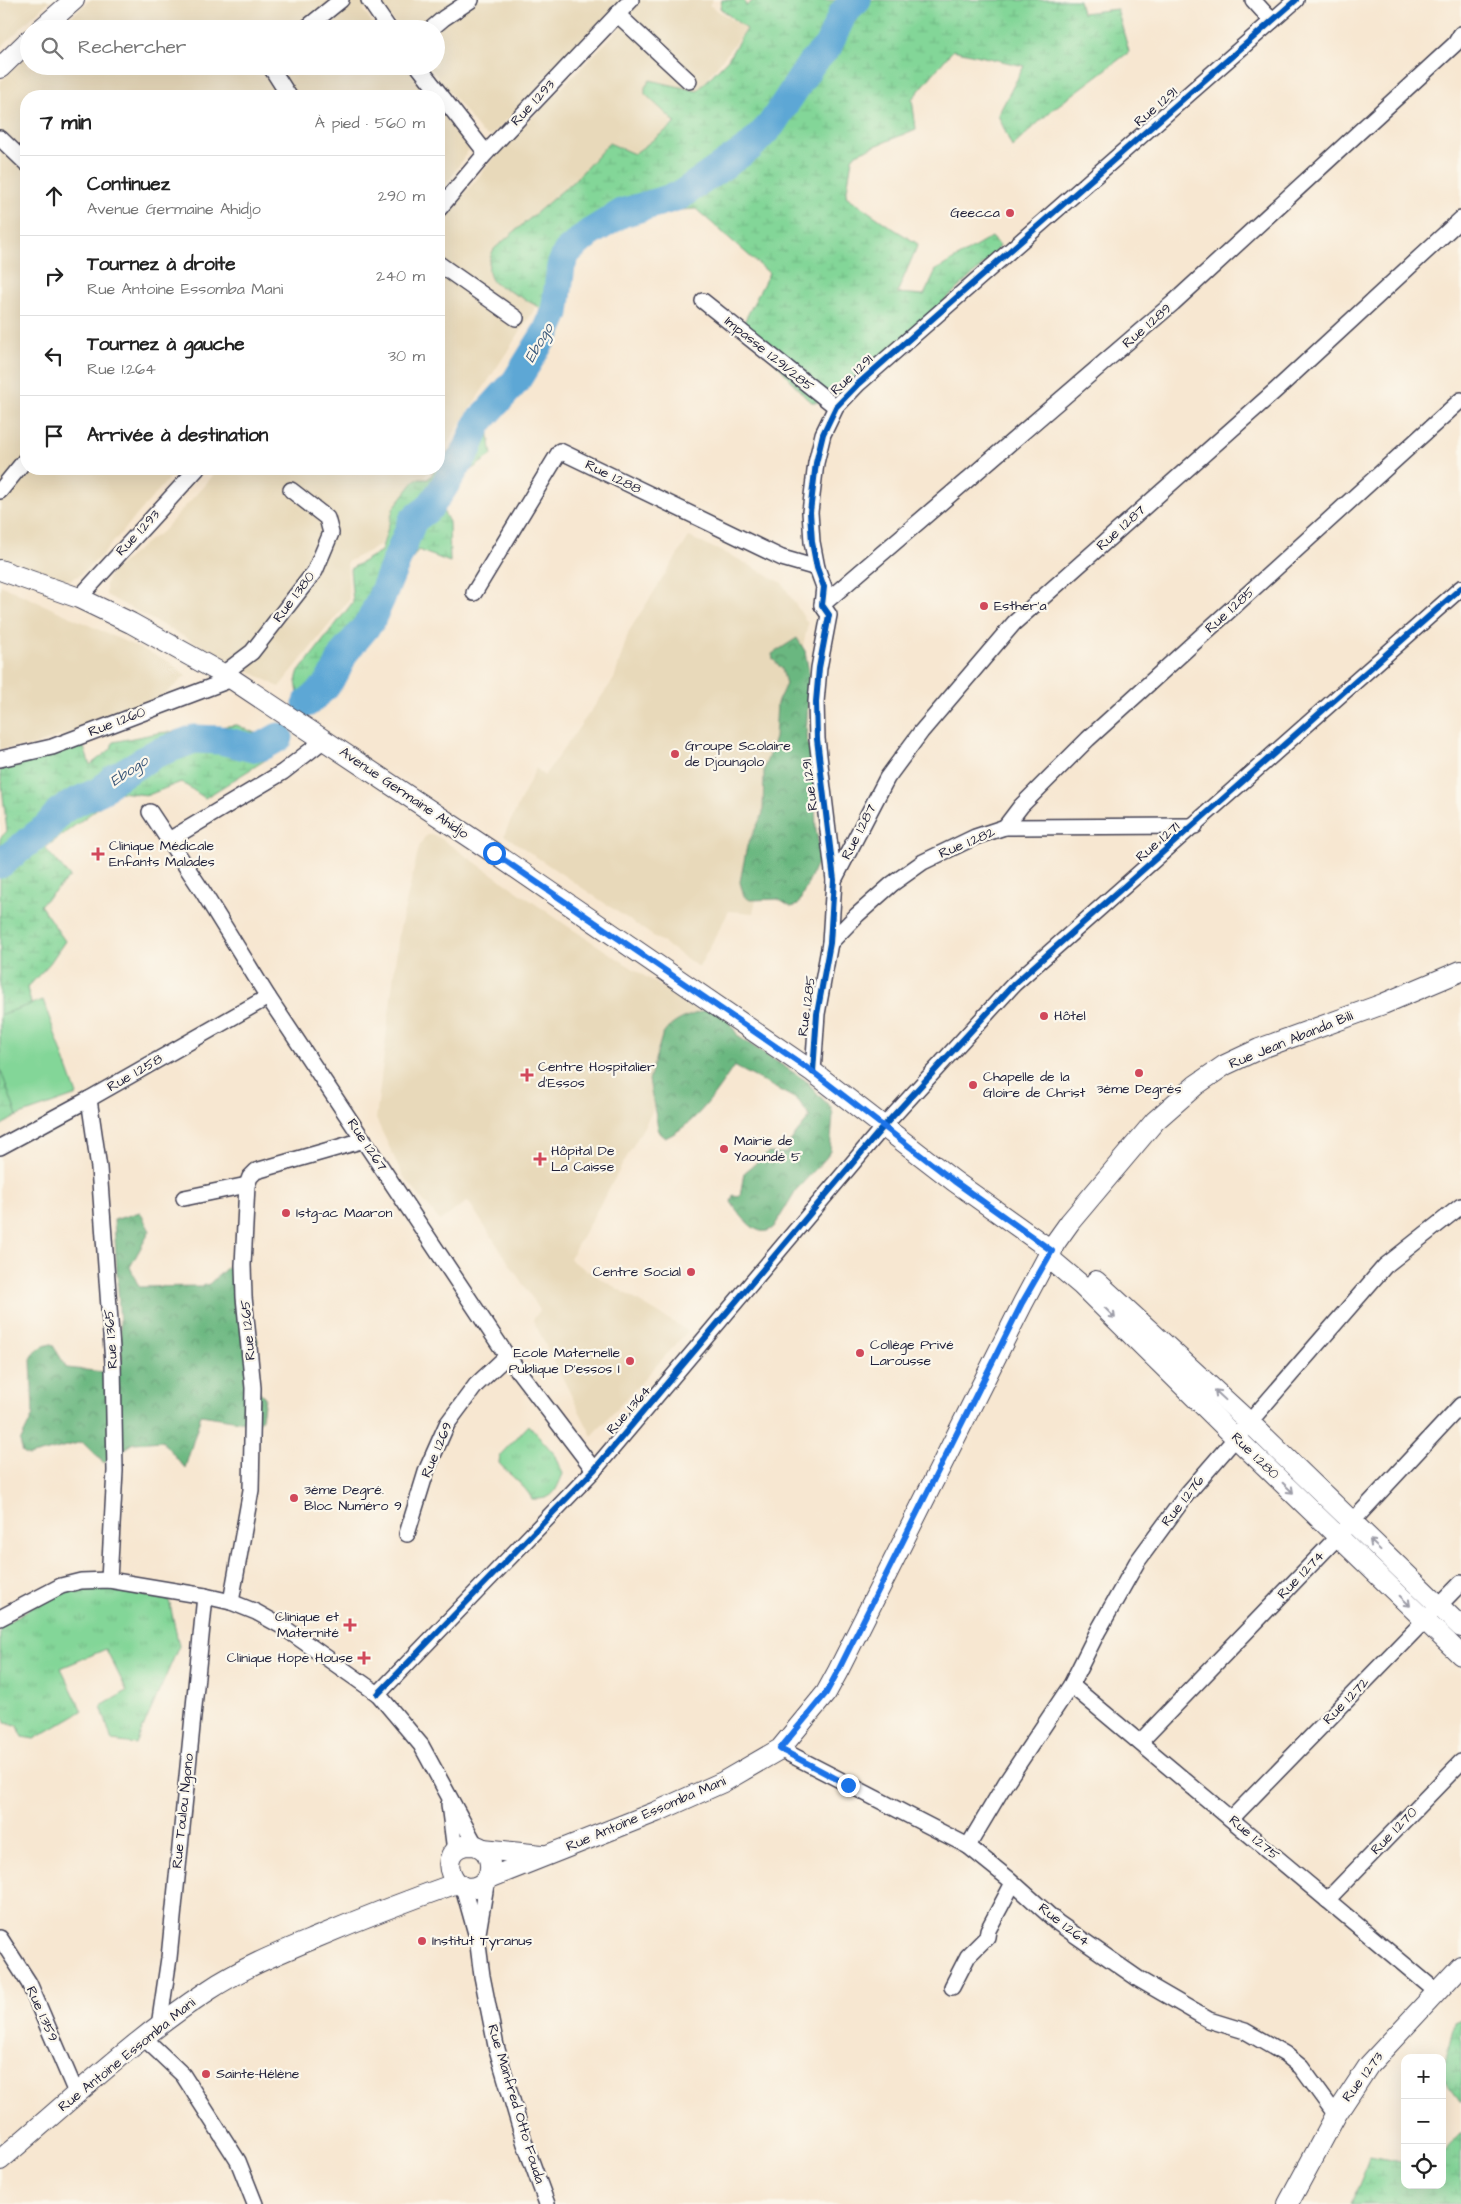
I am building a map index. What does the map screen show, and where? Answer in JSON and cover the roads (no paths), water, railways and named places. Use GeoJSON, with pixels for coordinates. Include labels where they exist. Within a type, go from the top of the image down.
{"type":"FeatureCollection","features":[{"type":"Feature","properties":{"kind":"main road"},"geometry":{"type":"LineString","coordinates":[[51,20],[74,0]]}},
{"type":"Feature","properties":{"kind":"main road"},"geometry":{"type":"LineString","coordinates":[[0,68],[20,49]]}},
{"type":"Feature","properties":{"kind":"main road","name":"Avenue Germaine Ahidjo"},"geometry":{"type":"LineString","coordinates":[[0,570],[79,598],[131,623],[227,676],[494,853],[813,1072],[954,1181],[1052,1250]]}},
{"type":"Feature","properties":{"kind":"main road","name":"Rue Jean Abanda Bili"},"geometry":{"type":"LineString","coordinates":[[1052,1250],[1095,1191],[1155,1121],[1196,1086],[1225,1065],[1259,1049],[1383,1004],[1461,971]]}},
{"type":"Feature","properties":{"kind":"main road","name":"Rue 1.280"},"geometry":{"type":"LineString","coordinates":[[1052,1250],[1249,1422],[1425,1620],[1461,1655]]}},
{"type":"Feature","properties":{"kind":"main road","name":"Rue 1.280"},"geometry":{"type":"LineString","coordinates":[[1052,1250],[1080,1284],[1235,1437],[1439,1605],[1461,1627]]}},
{"type":"Feature","properties":{"kind":"main road","name":"Rue Antoine Essomba Mani"},"geometry":{"type":"LineString","coordinates":[[487,1879],[656,1812],[722,1782],[780,1749],[830,1686],[1022,1303],[1052,1250]]}},
{"type":"Feature","properties":{"kind":"main road"},"geometry":{"type":"LineString","coordinates":[[479,1848],[488,1855],[491,1863],[491,1872],[487,1879],[476,1887],[456,1880],[451,1856],[456,1851],[469,1845],[479,1848],[547,1855]]}},
{"type":"Feature","properties":{"kind":"main road","name":"Rue Antoine Essomba Mani"},"geometry":{"type":"LineString","coordinates":[[0,2160],[151,2032],[210,1990],[242,1971],[292,1947],[456,1880]]}},
{"type":"Feature","properties":{"kind":"main road","name":"Rue 1.273"},"geometry":{"type":"LineString","coordinates":[[1288,2204],[1336,2115],[1369,2065],[1461,1966]]}},
{"type":"Feature","properties":{"kind":"street"},"geometry":{"type":"LineString","coordinates":[[315,20],[341,0]]}},
{"type":"Feature","properties":{"kind":"street"},"geometry":{"type":"LineString","coordinates":[[369,0],[383,20]]}},
{"type":"Feature","properties":{"kind":"street"},"geometry":{"type":"LineString","coordinates":[[442,20],[471,0]]}},
{"type":"Feature","properties":{"kind":"street","name":"Rue 1.293"},"geometry":{"type":"LineString","coordinates":[[445,202],[486,152],[630,0]]}},
{"type":"Feature","properties":{"kind":"street"},"geometry":{"type":"LineString","coordinates":[[1253,0],[1272,21]]}},
{"type":"Feature","properties":{"kind":"street","name":"Rue 1.291"},"geometry":{"type":"LineString","coordinates":[[830,943],[834,880],[817,739],[816,702],[819,668],[829,615],[822,605],[824,587],[817,568],[812,542],[810,512],[816,463],[821,441],[836,407],[858,384],[1296,0]]}},
{"type":"Feature","properties":{"kind":"street"},"geometry":{"type":"LineString","coordinates":[[617,14],[689,81]]}},
{"type":"Feature","properties":{"kind":"street","name":"Rue 1.289"},"geometry":{"type":"LineString","coordinates":[[822,605],[1173,303],[1455,44],[1461,34]]}},
{"type":"Feature","properties":{"kind":"street"},"geometry":{"type":"LineString","coordinates":[[276,75],[286,90]]}},
{"type":"Feature","properties":{"kind":"street"},"geometry":{"type":"LineString","coordinates":[[425,75],[437,90]]}},
{"type":"Feature","properties":{"kind":"street"},"geometry":{"type":"LineString","coordinates":[[445,100],[486,152]]}},
{"type":"Feature","properties":{"kind":"street"},"geometry":{"type":"LineString","coordinates":[[0,138],[20,157]]}},
{"type":"Feature","properties":{"kind":"street","name":"Rue 1.287"},"geometry":{"type":"LineString","coordinates":[[834,880],[887,778],[921,732],[1014,624],[1276,390],[1461,219]]}},
{"type":"Feature","properties":{"kind":"street"},"geometry":{"type":"LineString","coordinates":[[445,268],[516,318]]}},
{"type":"Feature","properties":{"kind":"street","name":"Impasse 1.291/285"},"geometry":{"type":"LineString","coordinates":[[703,301],[836,407]]}},
{"type":"Feature","properties":{"kind":"street","name":"Rue 1.285"},"geometry":{"type":"LineString","coordinates":[[1005,827],[1021,806],[1088,739],[1461,400]]}},
{"type":"Feature","properties":{"kind":"street","name":"Rue 1.288"},"geometry":{"type":"LineString","coordinates":[[474,593],[560,452],[782,558],[817,568]]}},
{"type":"Feature","properties":{"kind":"street"},"geometry":{"type":"LineString","coordinates":[[0,491],[20,466]]}},
{"type":"Feature","properties":{"kind":"street","name":"Rue 1.293"},"geometry":{"type":"LineString","coordinates":[[79,598],[192,475]]}},
{"type":"Feature","properties":{"kind":"street","name":"Rue 1.380"},"geometry":{"type":"LineString","coordinates":[[227,676],[252,652],[315,571],[331,533],[327,518],[292,490]]}},
{"type":"Feature","properties":{"kind":"street","name":"Rue 1.271"},"geometry":{"type":"LineString","coordinates":[[883,1127],[1014,984],[1195,826],[1461,588]]}},
{"type":"Feature","properties":{"kind":"street","name":"Rue 1.260"},"geometry":{"type":"LineString","coordinates":[[0,759],[52,746],[227,676]]}},
{"type":"Feature","properties":{"kind":"street"},"geometry":{"type":"LineString","coordinates":[[169,840],[283,772],[324,740]]}},
{"type":"Feature","properties":{"kind":"street","name":"Rue 1.267"},"geometry":{"type":"LineString","coordinates":[[150,812],[268,997],[507,1356],[594,1470]]}},
{"type":"Feature","properties":{"kind":"street","name":"Rue 1.282"},"geometry":{"type":"LineString","coordinates":[[830,943],[857,915],[892,884],[923,862],[975,838],[1005,827],[1195,826]]}},
{"type":"Feature","properties":{"kind":"street","name":"Rue 1.285"},"geometry":{"type":"LineString","coordinates":[[813,1072],[816,1014],[830,943]]}},
{"type":"Feature","properties":{"kind":"street","name":"Rue 1.258"},"geometry":{"type":"LineString","coordinates":[[0,1148],[268,997]]}},
{"type":"Feature","properties":{"kind":"street","name":"Rue 1.365"},"geometry":{"type":"LineString","coordinates":[[89,1099],[100,1168],[113,1363],[114,1471],[109,1580]]}},
{"type":"Feature","properties":{"kind":"street","name":"Rue 1.364"},"geometry":{"type":"LineString","coordinates":[[378,1694],[594,1470],[883,1127]]}},
{"type":"Feature","properties":{"kind":"street"},"geometry":{"type":"LineString","coordinates":[[184,1198],[247,1185],[250,1177],[256,1171],[364,1140]]}},
{"type":"Feature","properties":{"kind":"street","name":"Rue 1.265"},"geometry":{"type":"LineString","coordinates":[[231,1602],[251,1490],[253,1388],[244,1297],[243,1265],[247,1185]]}},
{"type":"Feature","properties":{"kind":"street","name":"Rue 1.276"},"geometry":{"type":"LineString","coordinates":[[968,1846],[1005,1784],[1071,1685],[1098,1631],[1137,1562],[1187,1494],[1385,1266],[1461,1206]]}},
{"type":"Feature","properties":{"kind":"street","name":"Rue 1.269"},"geometry":{"type":"LineString","coordinates":[[407,1534],[427,1469],[446,1424],[476,1385],[507,1356]]}},
{"type":"Feature","properties":{"kind":"street","name":"Rue 1.274"},"geometry":{"type":"LineString","coordinates":[[1140,1742],[1461,1406]]}},
{"type":"Feature","properties":{"kind":"street"},"geometry":{"type":"LineString","coordinates":[[0,1618],[61,1586],[81,1581],[109,1580],[205,1596],[231,1602],[256,1612],[283,1627],[378,1694],[421,1746],[479,1848]]}},
{"type":"Feature","properties":{"kind":"street","name":"Rue 1.272"},"geometry":{"type":"LineString","coordinates":[[1231,1818],[1461,1583]]}},
{"type":"Feature","properties":{"kind":"street","name":"Rue Toulou Ngono"},"geometry":{"type":"LineString","coordinates":[[151,2032],[169,1958],[205,1596]]}},
{"type":"Feature","properties":{"kind":"street","name":"Rue 1.275"},"geometry":{"type":"LineString","coordinates":[[1071,1685],[1437,1992]]}},
{"type":"Feature","properties":{"kind":"street","name":"Rue 1.264"},"geometry":{"type":"LineString","coordinates":[[780,1749],[968,1846],[1058,1923],[1140,1980],[1209,2020],[1245,2031],[1285,2054],[1301,2067],[1336,2115]]}},
{"type":"Feature","properties":{"kind":"street","name":"Rue 1.270"},"geometry":{"type":"LineString","coordinates":[[1327,1900],[1461,1762]]}},
{"type":"Feature","properties":{"kind":"street"},"geometry":{"type":"LineString","coordinates":[[448,1795],[456,1851]]}},
{"type":"Feature","properties":{"kind":"street"},"geometry":{"type":"LineString","coordinates":[[477,1937],[487,1879]]}},
{"type":"Feature","properties":{"kind":"street","name":"Rue Manfred Otto Fouda"},"geometry":{"type":"LineString","coordinates":[[456,1880],[477,1937],[482,1976],[496,2046],[525,2144],[547,2204]]}},
{"type":"Feature","properties":{"kind":"street"},"geometry":{"type":"LineString","coordinates":[[952,1987],[968,1956],[987,1937],[988,1930],[1013,1883]]}},
{"type":"Feature","properties":{"kind":"street","name":"Rue 1.359"},"geometry":{"type":"LineString","coordinates":[[0,1938],[29,1983],[77,2095]]}},
{"type":"Feature","properties":{"kind":"street"},"geometry":{"type":"LineString","coordinates":[[151,2032],[183,2075],[238,2161],[255,2204]]}},
{"type":"Feature","properties":{"kind":"waterway","name":"Ebogo"},"geometry":{"type":"LineString","coordinates":[[307,703],[325,687],[336,671],[344,653],[370,622],[413,520],[429,508],[468,448],[478,423],[516,381],[547,331],[555,313],[561,266],[567,252],[588,234],[622,213],[679,196],[750,147],[771,125],[811,64],[828,46],[843,13],[857,0]]}},
{"type":"Feature","properties":{"kind":"waterway","name":"Ebogo"},"geometry":{"type":"LineString","coordinates":[[0,864],[47,827],[60,811],[102,790],[113,779],[155,754],[194,739],[220,740],[253,748],[263,746],[279,737]]}},
{"type":"Feature","properties":{"kind":"place","name":"Geecca"},"geometry":{"type":"Point","coordinates":[1010,213]}},
{"type":"Feature","properties":{"kind":"place","name":"Esther'a"},"geometry":{"type":"Point","coordinates":[984,606]}},
{"type":"Feature","properties":{"kind":"place","name":"Groupe Scolaire de Djoungolo"},"geometry":{"type":"Point","coordinates":[675,754]}},
{"type":"Feature","properties":{"kind":"place","name":"Clinique Médicale Enfants Malades"},"geometry":{"type":"Point","coordinates":[98,854]}},
{"type":"Feature","properties":{"kind":"place","name":"Hôtel"},"geometry":{"type":"Point","coordinates":[1044,1016]}},
{"type":"Feature","properties":{"kind":"place","name":"3ème Degrés"},"geometry":{"type":"Point","coordinates":[1139,1073]}},
{"type":"Feature","properties":{"kind":"place","name":"Centre Hospitalier d'Essos"},"geometry":{"type":"Point","coordinates":[527,1075]}},
{"type":"Feature","properties":{"kind":"place","name":"Chapelle de la Gloire de Christ"},"geometry":{"type":"Point","coordinates":[973,1085]}},
{"type":"Feature","properties":{"kind":"place","name":"Mairie de Yaoundé 5"},"geometry":{"type":"Point","coordinates":[724,1149]}},
{"type":"Feature","properties":{"kind":"place","name":"Hôpital De La Caisse"},"geometry":{"type":"Point","coordinates":[540,1159]}},
{"type":"Feature","properties":{"kind":"place","name":"Istg-ac Maaron"},"geometry":{"type":"Point","coordinates":[286,1213]}},
{"type":"Feature","properties":{"kind":"place","name":"Centre Social"},"geometry":{"type":"Point","coordinates":[691,1272]}},
{"type":"Feature","properties":{"kind":"place","name":"Collège Privé Larousse"},"geometry":{"type":"Point","coordinates":[860,1353]}},
{"type":"Feature","properties":{"kind":"place","name":"Ecole Maternelle Publique D'essos I"},"geometry":{"type":"Point","coordinates":[630,1361]}},
{"type":"Feature","properties":{"kind":"place","name":"3ème Degré. Bloc Numéro 9"},"geometry":{"type":"Point","coordinates":[294,1498]}},
{"type":"Feature","properties":{"kind":"place","name":"Clinique et Maternité"},"geometry":{"type":"Point","coordinates":[350,1625]}},
{"type":"Feature","properties":{"kind":"place","name":"Clinique Hope House"},"geometry":{"type":"Point","coordinates":[364,1658]}},
{"type":"Feature","properties":{"kind":"place","name":"Institut Tyranus"},"geometry":{"type":"Point","coordinates":[422,1941]}},
{"type":"Feature","properties":{"kind":"place","name":"Sainte-Hélène"},"geometry":{"type":"Point","coordinates":[206,2074]}}]}
